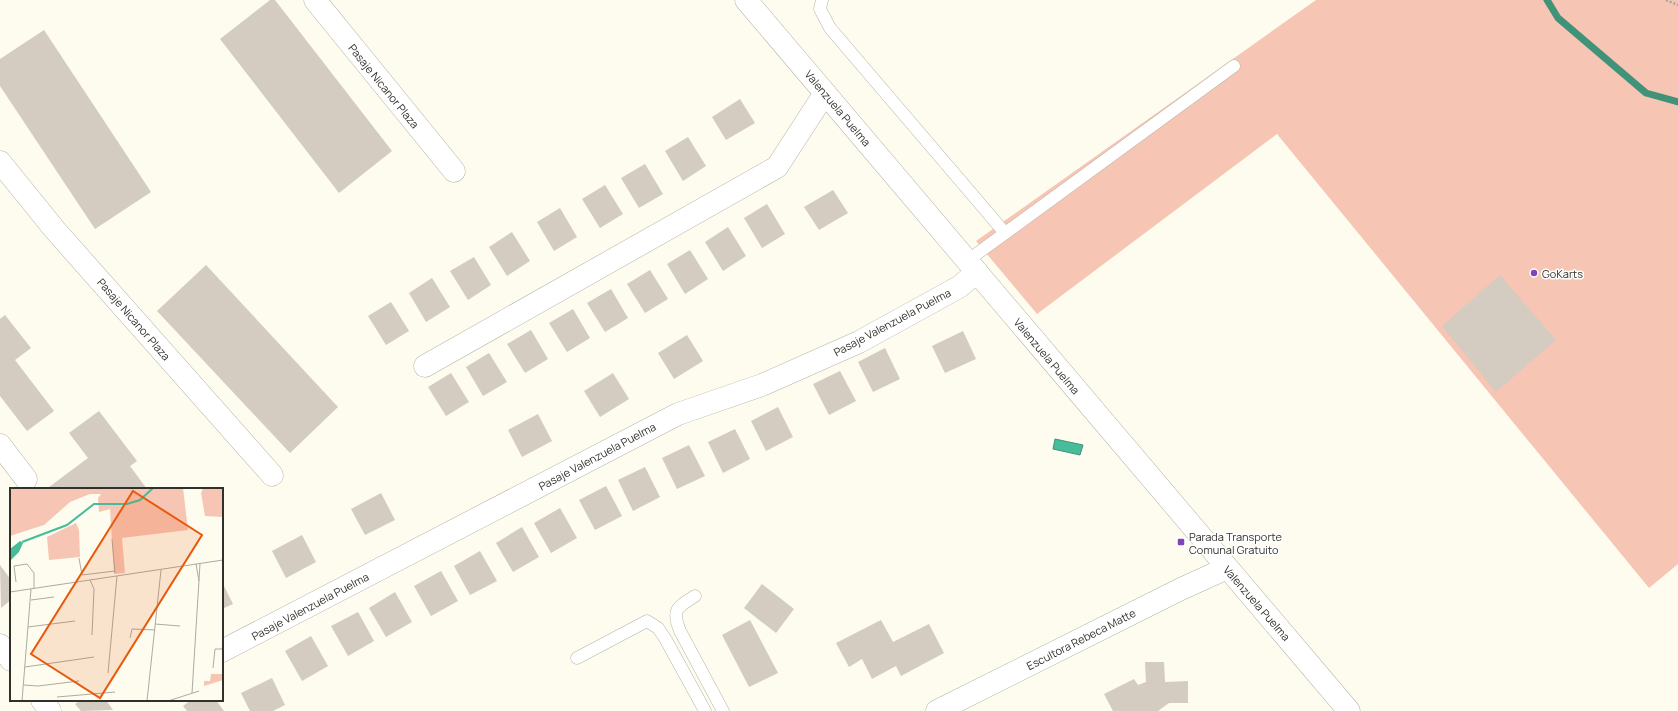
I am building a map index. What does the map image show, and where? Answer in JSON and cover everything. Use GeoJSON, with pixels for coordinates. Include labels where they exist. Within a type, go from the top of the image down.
{"type":"FeatureCollection","features":[{"type":"Feature","properties":{"kind":"street","name":"Pasaje Nicanor Plaza"},"geometry":{"type":"LineString","coordinates":[[315,0],[454,171]]}},
{"type":"Feature","properties":{"kind":"street","name":"Valenzuela Puelma"},"geometry":{"type":"LineString","coordinates":[[746,0],[1349,711]]}},
{"type":"Feature","properties":{"kind":"street"},"geometry":{"type":"LineString","coordinates":[[425,366],[778,167],[825,93]]}},
{"type":"Feature","properties":{"kind":"street","name":"Pasaje Nicanor Plaza"},"geometry":{"type":"LineString","coordinates":[[0,162],[60,236],[272,475]]}},
{"type":"Feature","properties":{"kind":"street","name":"Pasaje Valenzuela Puelma"},"geometry":{"type":"LineString","coordinates":[[223,650],[678,414],[762,385],[859,342],[959,287],[972,266]]}},
{"type":"Feature","properties":{"kind":"street"},"geometry":{"type":"LineString","coordinates":[[0,445],[26,479]]}},
{"type":"Feature","properties":{"kind":"street","name":"Escultora Rebeca Matte"},"geometry":{"type":"LineString","coordinates":[[937,711],[1181,588],[1227,568]]}},
{"type":"Feature","properties":{"kind":"street"},"geometry":{"type":"LineString","coordinates":[[0,645],[10,659]]}},
{"type":"Feature","properties":{"kind":"street"},"geometry":{"type":"LineString","coordinates":[[43,701],[50,711]]}},
{"type":"Feature","properties":{"kind":"lane"},"geometry":{"type":"LineString","coordinates":[[822,0],[820,9],[830,28],[1005,233]]}},
{"type":"Feature","properties":{"kind":"lane"},"geometry":{"type":"LineString","coordinates":[[972,266],[1005,233],[1234,66]]}},
{"type":"Feature","properties":{"kind":"lane"},"geometry":{"type":"LineString","coordinates":[[695,596],[678,607],[676,620],[680,631],[723,711]]}},
{"type":"Feature","properties":{"kind":"lane"},"geometry":{"type":"LineString","coordinates":[[577,658],[647,621],[658,628],[666,640],[705,711]]}},
{"type":"Feature","properties":{"kind":"path"},"geometry":{"type":"LineString","coordinates":[[1666,0],[1678,5]]}},
{"type":"Feature","properties":{"kind":"shaded area","name":"GoKarts"},"geometry":{"type":"Polygon","coordinates":[[[1316,0],[1678,0],[1678,564],[1649,588],[1277,134],[1037,314],[976,241],[1316,0]]]}},
{"type":"Feature","properties":{"kind":"shaded area"},"geometry":{"type":"Polygon","coordinates":[[[1055,439],[1083,445],[1080,455],[1053,449],[1055,439]]]}},
{"type":"Feature","properties":{"kind":"building"},"geometry":{"type":"Polygon","coordinates":[[[270,0],[275,0],[392,151],[339,193],[220,39],[270,0]]]}},
{"type":"Feature","properties":{"kind":"building"},"geometry":{"type":"Polygon","coordinates":[[[44,30],[151,192],[95,229],[0,86],[0,59],[44,30]]]}},
{"type":"Feature","properties":{"kind":"building"},"geometry":{"type":"Polygon","coordinates":[[[740,99],[755,123],[726,140],[712,117],[740,99]]]}},
{"type":"Feature","properties":{"kind":"building"},"geometry":{"type":"Polygon","coordinates":[[[688,137],[706,166],[683,181],[665,151],[688,137]]]}},
{"type":"Feature","properties":{"kind":"building"},"geometry":{"type":"Polygon","coordinates":[[[645,164],[663,194],[639,208],[621,178],[645,164]]]}},
{"type":"Feature","properties":{"kind":"building"},"geometry":{"type":"Polygon","coordinates":[[[605,185],[623,214],[600,228],[582,199],[605,185]]]}},
{"type":"Feature","properties":{"kind":"building"},"geometry":{"type":"Polygon","coordinates":[[[833,190],[848,213],[819,230],[804,207],[833,190]]]}},
{"type":"Feature","properties":{"kind":"building"},"geometry":{"type":"Polygon","coordinates":[[[767,204],[785,234],[762,248],[744,218],[767,204]]]}},
{"type":"Feature","properties":{"kind":"building"},"geometry":{"type":"Polygon","coordinates":[[[560,208],[577,237],[554,251],[537,222],[560,208]]]}},
{"type":"Feature","properties":{"kind":"building"},"geometry":{"type":"Polygon","coordinates":[[[728,227],[746,256],[723,271],[705,242],[728,227]]]}},
{"type":"Feature","properties":{"kind":"building"},"geometry":{"type":"Polygon","coordinates":[[[512,232],[530,261],[507,276],[489,247],[512,232]]]}},
{"type":"Feature","properties":{"kind":"building"},"geometry":{"type":"Polygon","coordinates":[[[690,250],[708,279],[685,294],[667,264],[690,250]]]}},
{"type":"Feature","properties":{"kind":"building"},"geometry":{"type":"Polygon","coordinates":[[[474,257],[491,285],[468,300],[450,271],[474,257]]]}},
{"type":"Feature","properties":{"kind":"building"},"geometry":{"type":"Polygon","coordinates":[[[206,265],[338,407],[290,453],[157,311],[206,265]]]}},
{"type":"Feature","properties":{"kind":"building"},"geometry":{"type":"Polygon","coordinates":[[[650,270],[668,299],[645,313],[627,284],[650,270]]]}},
{"type":"Feature","properties":{"kind":"building"},"geometry":{"type":"Polygon","coordinates":[[[1500,275],[1556,340],[1496,392],[1442,326],[1500,275]]]}},
{"type":"Feature","properties":{"kind":"building"},"geometry":{"type":"Polygon","coordinates":[[[432,278],[450,307],[426,322],[409,293],[432,278]]]}},
{"type":"Feature","properties":{"kind":"building"},"geometry":{"type":"Polygon","coordinates":[[[611,289],[628,318],[605,332],[587,303],[611,289]]]}},
{"type":"Feature","properties":{"kind":"building"},"geometry":{"type":"Polygon","coordinates":[[[391,302],[409,331],[386,345],[368,316],[391,302]]]}},
{"type":"Feature","properties":{"kind":"building"},"geometry":{"type":"Polygon","coordinates":[[[573,309],[590,338],[567,352],[549,323],[573,309]]]}},
{"type":"Feature","properties":{"kind":"building"},"geometry":{"type":"Polygon","coordinates":[[[5,315],[31,348],[15,360],[54,411],[27,431],[0,396],[0,319],[5,315]]]}},
{"type":"Feature","properties":{"kind":"building"},"geometry":{"type":"Polygon","coordinates":[[[531,330],[548,359],[525,373],[507,344],[531,330]]]}},
{"type":"Feature","properties":{"kind":"building"},"geometry":{"type":"Polygon","coordinates":[[[963,331],[976,359],[945,373],[932,346],[963,331]]]}},
{"type":"Feature","properties":{"kind":"building"},"geometry":{"type":"Polygon","coordinates":[[[687,335],[703,361],[674,379],[658,353],[687,335]]]}},
{"type":"Feature","properties":{"kind":"building"},"geometry":{"type":"Polygon","coordinates":[[[885,348],[900,379],[873,392],[858,362],[885,348]]]}},
{"type":"Feature","properties":{"kind":"building"},"geometry":{"type":"Polygon","coordinates":[[[489,353],[507,382],[483,396],[466,367],[489,353]]]}},
{"type":"Feature","properties":{"kind":"building"},"geometry":{"type":"Polygon","coordinates":[[[840,371],[856,401],[829,415],[813,384],[840,371]]]}},
{"type":"Feature","properties":{"kind":"building"},"geometry":{"type":"Polygon","coordinates":[[[451,373],[469,402],[446,416],[428,387],[451,373]]]}},
{"type":"Feature","properties":{"kind":"building"},"geometry":{"type":"Polygon","coordinates":[[[613,373],[629,399],[600,417],[584,391],[613,373]]]}},
{"type":"Feature","properties":{"kind":"building"},"geometry":{"type":"Polygon","coordinates":[[[778,407],[793,437],[766,451],[751,421],[778,407]]]}},
{"type":"Feature","properties":{"kind":"building"},"geometry":{"type":"Polygon","coordinates":[[[99,411],[137,461],[130,466],[146,488],[50,488],[88,458],[69,433],[99,411]]]}},
{"type":"Feature","properties":{"kind":"building"},"geometry":{"type":"Polygon","coordinates":[[[538,414],[552,441],[522,457],[508,430],[538,414]]]}},
{"type":"Feature","properties":{"kind":"building"},"geometry":{"type":"Polygon","coordinates":[[[735,429],[750,459],[723,473],[708,442],[735,429]]]}},
{"type":"Feature","properties":{"kind":"building"},"geometry":{"type":"Polygon","coordinates":[[[689,445],[705,476],[677,489],[662,458],[689,445]]]}},
{"type":"Feature","properties":{"kind":"building"},"geometry":{"type":"Polygon","coordinates":[[[645,467],[660,497],[633,511],[618,480],[645,467]]]}},
{"type":"Feature","properties":{"kind":"building"},"geometry":{"type":"Polygon","coordinates":[[[606,486],[622,516],[595,530],[579,500],[606,486]]]}},
{"type":"Feature","properties":{"kind":"building"},"geometry":{"type":"Polygon","coordinates":[[[381,493],[395,520],[365,535],[351,509],[381,493]]]}},
{"type":"Feature","properties":{"kind":"building"},"geometry":{"type":"Polygon","coordinates":[[[560,508],[577,538],[551,553],[534,523],[560,508]]]}},
{"type":"Feature","properties":{"kind":"building"},"geometry":{"type":"Polygon","coordinates":[[[522,527],[539,557],[513,572],[496,543],[522,527]]]}},
{"type":"Feature","properties":{"kind":"building"},"geometry":{"type":"Polygon","coordinates":[[[302,535],[316,562],[286,578],[272,551],[302,535]]]}},
{"type":"Feature","properties":{"kind":"building"},"geometry":{"type":"Polygon","coordinates":[[[480,551],[497,581],[470,595],[454,566],[480,551]]]}},
{"type":"Feature","properties":{"kind":"building"},"geometry":{"type":"Polygon","coordinates":[[[0,565],[10,579],[10,601],[1,608],[0,565]]]}},
{"type":"Feature","properties":{"kind":"building"},"geometry":{"type":"Polygon","coordinates":[[[441,571],[458,601],[431,616],[414,586],[441,571]]]}},
{"type":"Feature","properties":{"kind":"building"},"geometry":{"type":"Polygon","coordinates":[[[223,584],[233,604],[223,609],[223,584]]]}},
{"type":"Feature","properties":{"kind":"building"},"geometry":{"type":"Polygon","coordinates":[[[762,584],[794,609],[776,633],[744,608],[762,584]]]}},
{"type":"Feature","properties":{"kind":"building"},"geometry":{"type":"Polygon","coordinates":[[[395,592],[412,622],[386,637],[369,608],[395,592]]]}},
{"type":"Feature","properties":{"kind":"building"},"geometry":{"type":"Polygon","coordinates":[[[358,612],[374,641],[348,656],[331,626],[358,612]]]}},
{"type":"Feature","properties":{"kind":"building"},"geometry":{"type":"Polygon","coordinates":[[[750,620],[778,673],[749,687],[722,635],[750,620]]]}},
{"type":"Feature","properties":{"kind":"building"},"geometry":{"type":"Polygon","coordinates":[[[881,620],[893,642],[929,624],[944,653],[901,676],[896,666],[872,679],[862,659],[849,667],[836,643],[881,620]]]}},
{"type":"Feature","properties":{"kind":"building"},"geometry":{"type":"Polygon","coordinates":[[[311,636],[328,666],[302,681],[285,651],[311,636]]]}},
{"type":"Feature","properties":{"kind":"building"},"geometry":{"type":"Polygon","coordinates":[[[1145,662],[1164,662],[1165,682],[1188,681],[1188,703],[1169,703],[1158,711],[1113,711],[1104,694],[1134,679],[1138,685],[1146,682],[1145,662]]]}},
{"type":"Feature","properties":{"kind":"building"},"geometry":{"type":"Polygon","coordinates":[[[272,678],[285,705],[273,711],[250,711],[241,693],[272,678]]]}},
{"type":"Feature","properties":{"kind":"building"},"geometry":{"type":"Polygon","coordinates":[[[80,701],[107,701],[113,710],[81,711],[75,704],[80,701]]]}},
{"type":"Feature","properties":{"kind":"building"},"geometry":{"type":"Polygon","coordinates":[[[190,701],[217,701],[224,711],[187,711],[183,706],[190,701]]]}},
{"type":"Feature","properties":{"kind":"waterway"},"geometry":{"type":"LineString","coordinates":[[1547,0],[1558,18],[1646,93],[1678,102]]}},
{"type":"Feature","properties":{"kind":"place","name":"GoKarts"},"geometry":{"type":"Point","coordinates":[1534,273]}},
{"type":"Feature","properties":{"kind":"place","name":"Parada Transporte Comunal Gratuito"},"geometry":{"type":"Point","coordinates":[1181,542]}}]}
